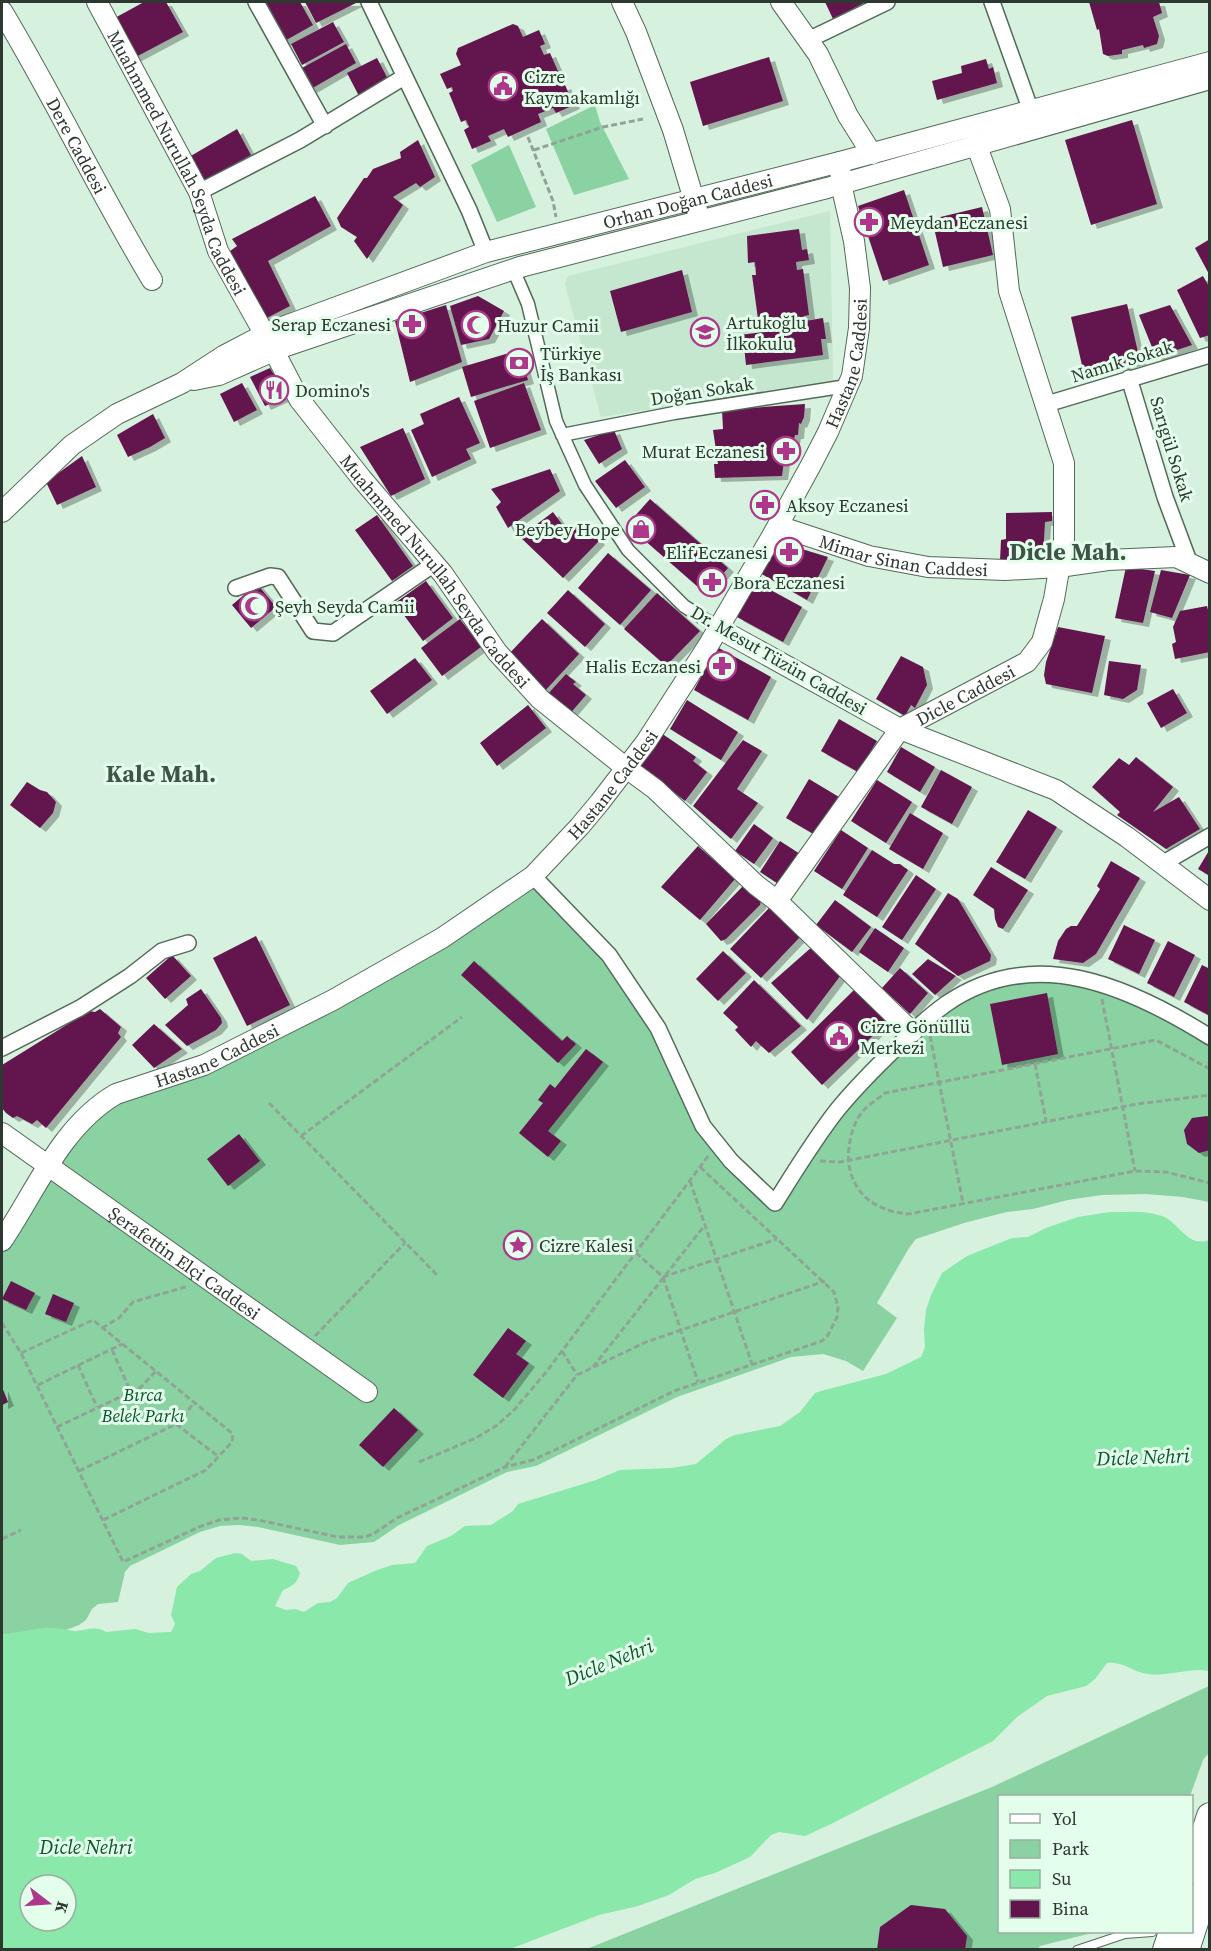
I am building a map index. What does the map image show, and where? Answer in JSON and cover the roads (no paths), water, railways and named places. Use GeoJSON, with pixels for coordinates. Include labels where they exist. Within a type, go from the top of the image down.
{"type":"FeatureCollection","features":[{"type":"Feature","properties":{"kind":"main road"},"geometry":{"type":"LineString","coordinates":[[1193,1865],[1209,1815]]}},
{"type":"Feature","properties":{"kind":"main road"},"geometry":{"type":"LineString","coordinates":[[1193,1927],[1209,1876]]}},
{"type":"Feature","properties":{"kind":"main road"},"geometry":{"type":"LineString","coordinates":[[1166,1950],[1172,1933]]}},
{"type":"Feature","properties":{"kind":"main road"},"geometry":{"type":"LineString","coordinates":[[1186,1950],[1191,1933]]}},
{"type":"Feature","properties":{"kind":"street","name":"Muahmmed Nurullah Seyda Caddesi"},"geometry":{"type":"LineString","coordinates":[[97,2],[199,192],[218,251],[299,399],[362,479],[434,564],[497,652],[540,699],[655,789],[756,885],[920,1026]]}},
{"type":"Feature","properties":{"kind":"street"},"geometry":{"type":"LineString","coordinates":[[256,2],[325,126]]}},
{"type":"Feature","properties":{"kind":"street"},"geometry":{"type":"LineString","coordinates":[[369,2],[469,210],[486,252],[513,269]]}},
{"type":"Feature","properties":{"kind":"street"},"geometry":{"type":"LineString","coordinates":[[622,2],[636,32],[673,130],[701,220]]}},
{"type":"Feature","properties":{"kind":"street"},"geometry":{"type":"LineString","coordinates":[[780,2],[818,54],[848,116],[872,154]]}},
{"type":"Feature","properties":{"kind":"street"},"geometry":{"type":"LineString","coordinates":[[808,40],[887,2]]}},
{"type":"Feature","properties":{"kind":"street"},"geometry":{"type":"LineString","coordinates":[[992,2],[1031,111]]}},
{"type":"Feature","properties":{"kind":"street","name":"Dere Caddesi"},"geometry":{"type":"LineString","coordinates":[[2,11],[34,66],[112,214],[152,280]]}},
{"type":"Feature","properties":{"kind":"street","name":"Orhan Doğan Caddesi"},"geometry":{"type":"LineString","coordinates":[[269,342],[486,252],[872,154],[1209,62]]}},
{"type":"Feature","properties":{"kind":"street"},"geometry":{"type":"LineString","coordinates":[[199,192],[325,126],[404,77]]}},
{"type":"Feature","properties":{"kind":"street","name":"Orhan Doğan Caddesi"},"geometry":{"type":"LineString","coordinates":[[2,512],[72,445],[117,414],[182,382],[225,356],[513,269],[840,184],[1209,79]]}},
{"type":"Feature","properties":{"kind":"street","name":"Dicle Caddesi"},"geometry":{"type":"LineString","coordinates":[[777,901],[900,729],[1027,662],[1042,642],[1054,599],[1064,541],[1064,463],[1009,291],[1000,209],[976,144]]}},
{"type":"Feature","properties":{"kind":"street","name":"Hastane Caddesi"},"geometry":{"type":"LineString","coordinates":[[2,1241],[48,1164],[84,1120],[106,1100],[204,1065],[333,1000],[442,938],[533,876],[580,826],[646,742],[718,628],[778,526],[828,432],[852,376],[859,328],[860,288],[854,241],[840,184],[840,162]]}},
{"type":"Feature","properties":{"kind":"street","name":"Dr. Mesut Tüzün Caddesi"},"geometry":{"type":"LineString","coordinates":[[513,269],[528,304],[556,421],[585,485],[628,550],[684,606],[718,628],[900,729],[1056,790],[1127,837],[1209,900]]}},
{"type":"Feature","properties":{"kind":"street","name":"Namık Sokak"},"geometry":{"type":"LineString","coordinates":[[1047,404],[1209,355]]}},
{"type":"Feature","properties":{"kind":"street","name":"Sarıgül Sokak"},"geometry":{"type":"LineString","coordinates":[[1129,378],[1165,496],[1190,564]]}},
{"type":"Feature","properties":{"kind":"street","name":"Doğan Sokak"},"geometry":{"type":"LineString","coordinates":[[562,435],[674,413],[847,386]]}},
{"type":"Feature","properties":{"kind":"street","name":"Mimar Sinan Caddesi"},"geometry":{"type":"LineString","coordinates":[[778,526],[869,556],[928,567],[1005,570],[1176,556],[1209,573]]}},
{"type":"Feature","properties":{"kind":"street"},"geometry":{"type":"LineString","coordinates":[[236,588],[270,576],[278,577],[313,631],[333,633],[434,564]]}},
{"type":"Feature","properties":{"kind":"street"},"geometry":{"type":"LineString","coordinates":[[1162,864],[1209,836]]}},
{"type":"Feature","properties":{"kind":"street"},"geometry":{"type":"LineString","coordinates":[[533,876],[609,955],[658,1028],[703,1126],[731,1161],[775,1203],[837,1110],[862,1080],[947,1003],[972,990],[1013,976],[1051,975],[1099,983],[1130,993],[1162,1008],[1209,1037]]}},
{"type":"Feature","properties":{"kind":"street"},"geometry":{"type":"LineString","coordinates":[[2,1048],[80,1008],[130,976],[162,951],[188,943]]}},
{"type":"Feature","properties":{"kind":"street","name":"Şerafettin Elçi Caddesi"},"geometry":{"type":"LineString","coordinates":[[2,1132],[367,1392]]}},
{"type":"Feature","properties":{"kind":"lane"},"geometry":{"type":"LineString","coordinates":[[1077,1950],[1125,1934],[1138,1933]]}},
{"type":"Feature","properties":{"kind":"water","name":"Dicle Nehri"},"geometry":{"type":"Polygon","coordinates":[[[1110,1212],[1136,1212],[1162,1216],[1195,1241],[1209,1240],[1209,1671],[1195,1670],[1156,1675],[1107,1663],[1095,1679],[1086,1686],[1047,1696],[1017,1717],[993,1741],[831,1824],[805,1836],[779,1832],[771,1835],[750,1857],[715,1873],[695,1879],[669,1895],[638,1906],[599,1915],[510,1949],[2,1949],[2,1635],[50,1628],[74,1631],[95,1629],[106,1632],[135,1629],[149,1633],[171,1632],[175,1624],[171,1615],[177,1587],[191,1574],[200,1571],[216,1558],[235,1553],[242,1554],[251,1561],[273,1559],[296,1566],[300,1573],[297,1579],[292,1586],[283,1590],[275,1606],[304,1612],[318,1603],[330,1602],[337,1598],[348,1583],[377,1570],[392,1565],[415,1563],[427,1546],[451,1536],[465,1526],[491,1525],[513,1511],[518,1504],[596,1480],[620,1470],[672,1468],[696,1464],[726,1439],[780,1426],[800,1412],[815,1393],[886,1374],[921,1357],[925,1347],[926,1310],[942,1273],[967,1256],[1012,1238],[1028,1237],[1078,1217],[1110,1212]]]}},
{"type":"Feature","properties":{"kind":"place","name":"Cizre Kaymakamlığı"},"geometry":{"type":"Point","coordinates":[503,86]}},
{"type":"Feature","properties":{"kind":"place","name":"Meydan Eczanesi"},"geometry":{"type":"Point","coordinates":[869,222]}},
{"type":"Feature","properties":{"kind":"place","name":"Serap Eczanesi"},"geometry":{"type":"Point","coordinates":[412,324]}},
{"type":"Feature","properties":{"kind":"place","name":"Huzur Camii"},"geometry":{"type":"Point","coordinates":[476,325]}},
{"type":"Feature","properties":{"kind":"place","name":"Artukoğlu İlkokulu"},"geometry":{"type":"Point","coordinates":[705,332]}},
{"type":"Feature","properties":{"kind":"place","name":"Türkiye İş Bankası"},"geometry":{"type":"Point","coordinates":[519,363]}},
{"type":"Feature","properties":{"kind":"place","name":"Domino's"},"geometry":{"type":"Point","coordinates":[274,390]}},
{"type":"Feature","properties":{"kind":"place","name":"Murat Eczanesi"},"geometry":{"type":"Point","coordinates":[786,451]}},
{"type":"Feature","properties":{"kind":"place","name":"Aksoy Eczanesi"},"geometry":{"type":"Point","coordinates":[765,505]}},
{"type":"Feature","properties":{"kind":"place","name":"Beybey Hope"},"geometry":{"type":"Point","coordinates":[641,529]}},
{"type":"Feature","properties":{"kind":"place","name":"Elif Eczanesi"},"geometry":{"type":"Point","coordinates":[789,552]}},
{"type":"Feature","properties":{"kind":"place","name":"Bora Eczanesi"},"geometry":{"type":"Point","coordinates":[712,582]}},
{"type":"Feature","properties":{"kind":"place","name":"Şeyh Seyda Camii"},"geometry":{"type":"Point","coordinates":[254,606]}},
{"type":"Feature","properties":{"kind":"place","name":"Halis Eczanesi"},"geometry":{"type":"Point","coordinates":[722,666]}},
{"type":"Feature","properties":{"kind":"place","name":"Cizre Gönüllü Merkezi"},"geometry":{"type":"Point","coordinates":[839,1036]}},
{"type":"Feature","properties":{"kind":"place","name":"Cizre Kalesi"},"geometry":{"type":"Point","coordinates":[518,1245]}},
{"type":"Feature","properties":{"kind":"district","name":"Dicle Mah."},"geometry":{"type":"Point","coordinates":[1068,551]}},
{"type":"Feature","properties":{"kind":"district","name":"Kale Mah."},"geometry":{"type":"Point","coordinates":[161,773]}},
{"type":"Feature","properties":{"kind":"park label","name":"Bırca Belek Parkı"},"geometry":{"type":"Point","coordinates":[143,1404]}}]}
